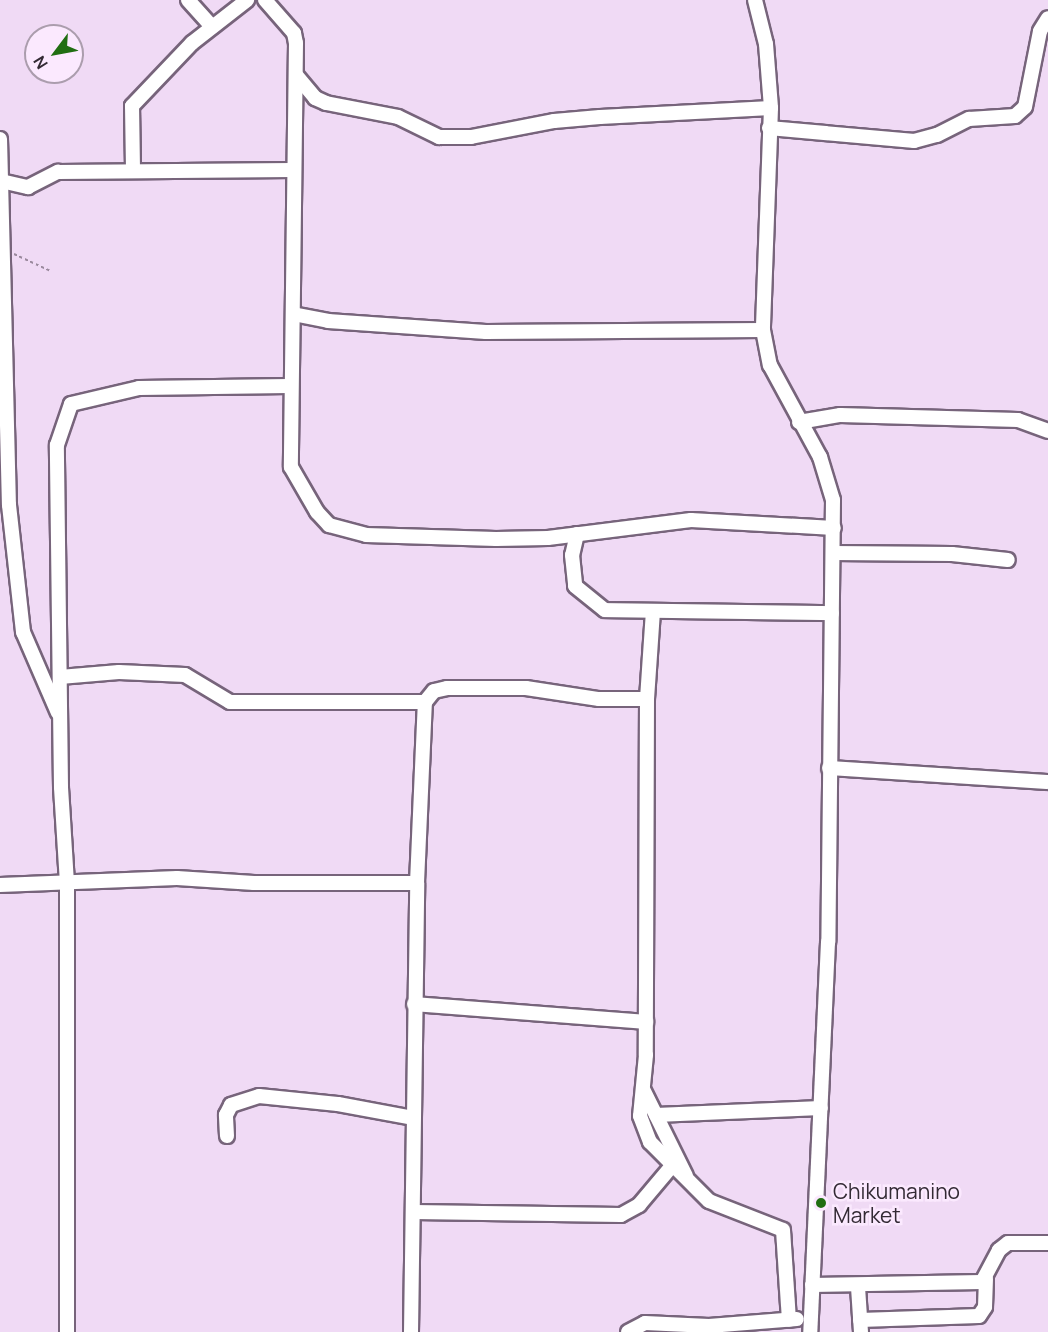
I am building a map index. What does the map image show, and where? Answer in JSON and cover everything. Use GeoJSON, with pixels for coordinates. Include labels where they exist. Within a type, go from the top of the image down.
{"type":"FeatureCollection","features":[{"type":"Feature","properties":{"kind":"street"},"geometry":{"type":"LineString","coordinates":[[188,0],[212,27]]}},
{"type":"Feature","properties":{"kind":"street"},"geometry":{"type":"LineString","coordinates":[[133,170],[132,106],[212,27],[247,0]]}},
{"type":"Feature","properties":{"kind":"street"},"geometry":{"type":"LineString","coordinates":[[265,0],[294,33],[296,75],[293,170],[293,314],[289,386],[291,467],[317,512],[329,525],[366,536],[496,539],[577,534],[692,520],[834,528]]}},
{"type":"Feature","properties":{"kind":"street"},"geometry":{"type":"LineString","coordinates":[[755,0],[766,44],[771,108],[763,330],[770,365],[820,457],[829,481],[834,528],[828,942],[810,1332]]}},
{"type":"Feature","properties":{"kind":"street"},"geometry":{"type":"LineString","coordinates":[[769,128],[914,141],[937,135],[969,119],[1015,116],[1025,107],[1040,31],[1048,18]]}},
{"type":"Feature","properties":{"kind":"street"},"geometry":{"type":"LineString","coordinates":[[296,75],[315,98],[326,103],[398,117],[439,137],[490,134],[588,118],[771,108]]}},
{"type":"Feature","properties":{"kind":"street"},"geometry":{"type":"LineString","coordinates":[[0,139],[9,505],[23,632],[60,718]]}},
{"type":"Feature","properties":{"kind":"street"},"geometry":{"type":"LineString","coordinates":[[1,181],[28,187],[53,173],[133,170],[293,170]]}},
{"type":"Feature","properties":{"kind":"street"},"geometry":{"type":"LineString","coordinates":[[293,314],[328,321],[486,332],[763,330]]}},
{"type":"Feature","properties":{"kind":"street"},"geometry":{"type":"LineString","coordinates":[[67,1332],[67,883],[60,718],[57,445],[71,404],[139,388],[289,386]]}},
{"type":"Feature","properties":{"kind":"street"},"geometry":{"type":"LineString","coordinates":[[799,422],[840,415],[1018,420],[1048,431]]}},
{"type":"Feature","properties":{"kind":"street"},"geometry":{"type":"LineString","coordinates":[[577,534],[572,555],[579,590],[605,609],[832,613]]}},
{"type":"Feature","properties":{"kind":"street"},"geometry":{"type":"LineString","coordinates":[[833,553],[952,554],[1008,560]]}},
{"type":"Feature","properties":{"kind":"street"},"geometry":{"type":"LineString","coordinates":[[653,611],[647,699],[646,1022],[643,1130],[671,1167],[709,1201],[783,1230],[789,1320]]}},
{"type":"Feature","properties":{"kind":"street"},"geometry":{"type":"LineString","coordinates":[[60,677],[119,672],[185,675],[230,702],[425,702]]}},
{"type":"Feature","properties":{"kind":"street"},"geometry":{"type":"LineString","coordinates":[[411,1332],[414,1212],[414,1004],[425,702],[434,691],[447,688],[526,688],[599,699],[647,699]]}},
{"type":"Feature","properties":{"kind":"street"},"geometry":{"type":"LineString","coordinates":[[829,768],[1048,782]]}},
{"type":"Feature","properties":{"kind":"street"},"geometry":{"type":"LineString","coordinates":[[0,885],[177,878],[254,883],[417,883]]}},
{"type":"Feature","properties":{"kind":"street"},"geometry":{"type":"LineString","coordinates":[[414,1004],[646,1022]]}},
{"type":"Feature","properties":{"kind":"street"},"geometry":{"type":"LineString","coordinates":[[643,1089],[691,1186]]}},
{"type":"Feature","properties":{"kind":"street"},"geometry":{"type":"LineString","coordinates":[[227,1136],[226,1115],[231,1105],[259,1096],[338,1104],[413,1118]]}},
{"type":"Feature","properties":{"kind":"street"},"geometry":{"type":"LineString","coordinates":[[656,1115],[821,1108]]}},
{"type":"Feature","properties":{"kind":"street"},"geometry":{"type":"LineString","coordinates":[[414,1212],[621,1215],[639,1205],[671,1167]]}},
{"type":"Feature","properties":{"kind":"street"},"geometry":{"type":"LineString","coordinates":[[858,1287],[861,1326],[979,1316],[985,1307],[986,1279],[999,1250],[1008,1243],[1048,1243]]}},
{"type":"Feature","properties":{"kind":"street"},"geometry":{"type":"LineString","coordinates":[[812,1285],[858,1287],[974,1283],[986,1279]]}},
{"type":"Feature","properties":{"kind":"street"},"geometry":{"type":"LineString","coordinates":[[628,1332],[645,1323],[710,1326],[810,1317]]}},
{"type":"Feature","properties":{"kind":"path"},"geometry":{"type":"LineString","coordinates":[[3,249],[50,271]]}},
{"type":"Feature","properties":{"kind":"place","name":"Chikumanino Market"},"geometry":{"type":"Point","coordinates":[821,1203]}}]}
